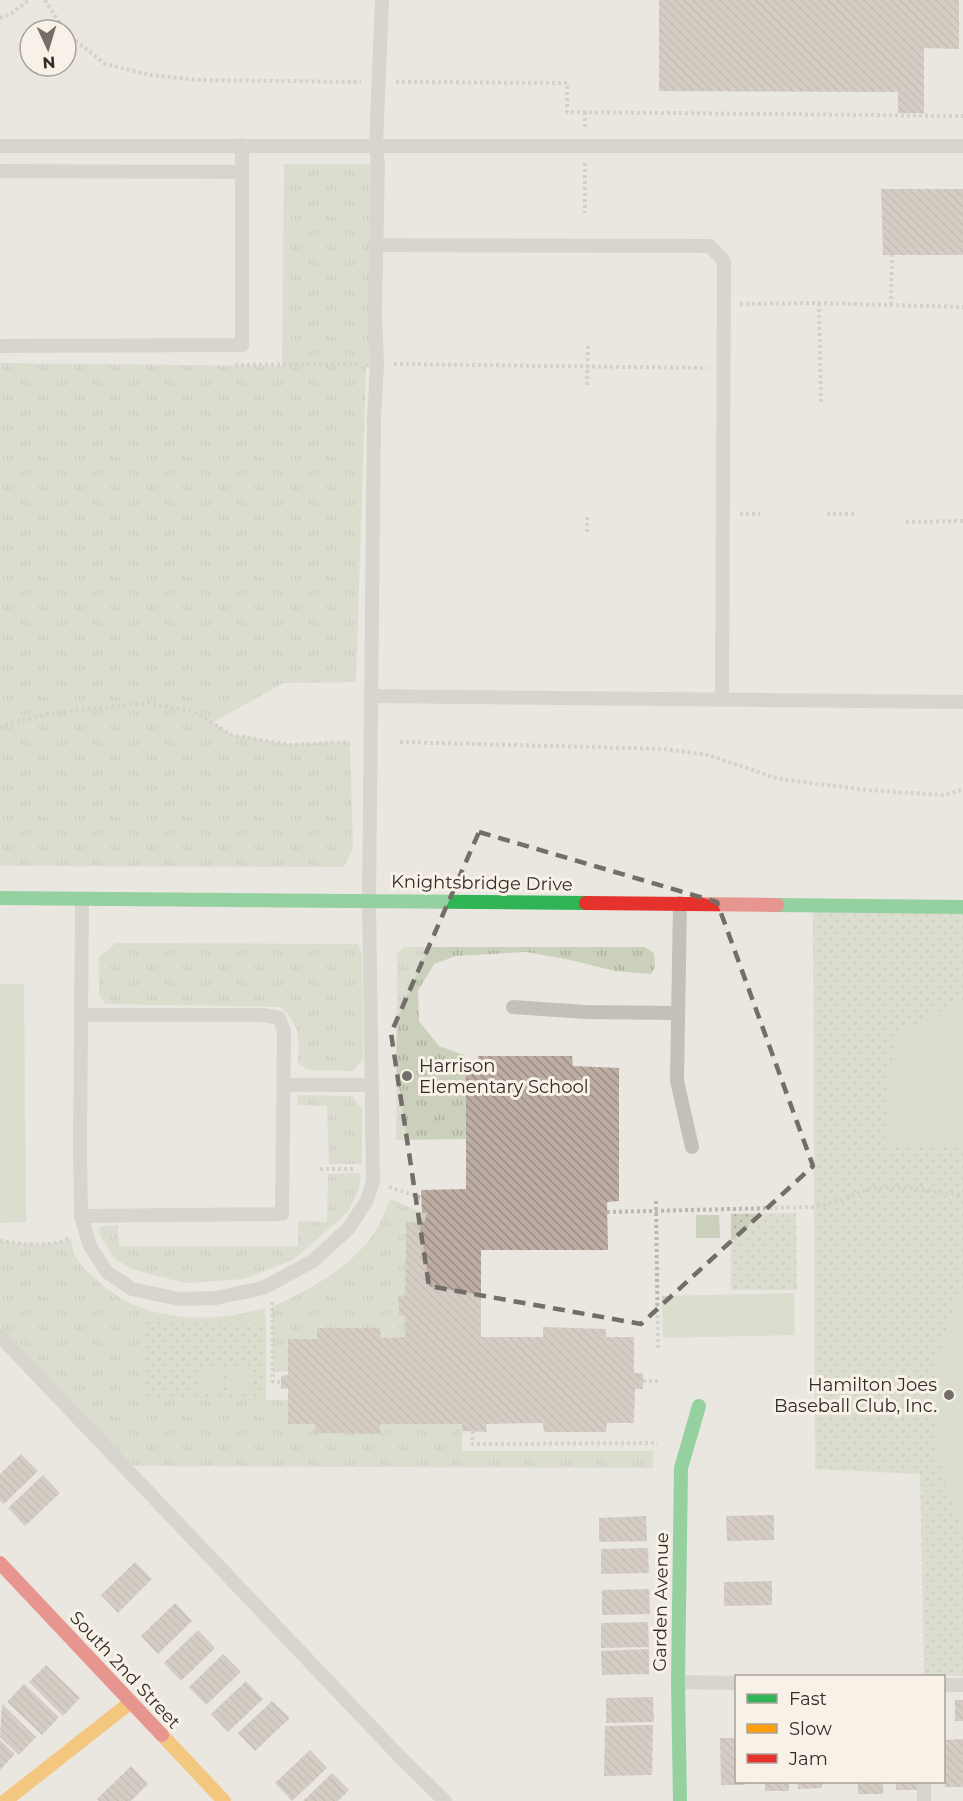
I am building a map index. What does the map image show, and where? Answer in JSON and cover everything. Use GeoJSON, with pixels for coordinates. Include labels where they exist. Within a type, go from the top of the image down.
{"type":"FeatureCollection","features":[{"type":"Feature","properties":{"kind":"street","name":"Knightsbridge Drive"},"geometry":{"type":"LineString","coordinates":[[0,898],[963,907]]}},
{"type":"Feature","properties":{"kind":"street","name":"Garden Avenue"},"geometry":{"type":"LineString","coordinates":[[680,1801],[678,1682],[681,1468],[699,1406]]}},
{"type":"Feature","properties":{"kind":"street","name":"South 2nd Street"},"geometry":{"type":"LineString","coordinates":[[0,1563],[224,1801]]}},
{"type":"Feature","properties":{"kind":"street"},"geometry":{"type":"LineString","coordinates":[[5,1801],[131,1702]]}},
{"type":"Feature","properties":{"kind":"lane"},"geometry":{"type":"LineString","coordinates":[[82,899],[81,1216],[90,1246],[107,1272],[132,1289],[179,1299],[216,1298],[262,1288],[313,1261],[349,1228],[367,1200],[373,1181],[369,900],[376,366],[375,245],[378,164],[376,145],[382,0]]}},
{"type":"Feature","properties":{"kind":"lane"},"geometry":{"type":"LineString","coordinates":[[0,346],[242,345],[242,145]]}},
{"type":"Feature","properties":{"kind":"lane"},"geometry":{"type":"LineString","coordinates":[[0,146],[963,146]]}},
{"type":"Feature","properties":{"kind":"lane"},"geometry":{"type":"LineString","coordinates":[[0,171],[242,172]]}},
{"type":"Feature","properties":{"kind":"lane"},"geometry":{"type":"LineString","coordinates":[[375,245],[710,246],[724,261],[722,699]]}},
{"type":"Feature","properties":{"kind":"lane"},"geometry":{"type":"LineString","coordinates":[[371,696],[963,702]]}},
{"type":"Feature","properties":{"kind":"lane"},"geometry":{"type":"LineString","coordinates":[[680,903],[677,1081],[692,1148]]}},
{"type":"Feature","properties":{"kind":"lane"},"geometry":{"type":"LineString","coordinates":[[513,1007],[585,1012],[678,1013]]}},
{"type":"Feature","properties":{"kind":"lane"},"geometry":{"type":"LineString","coordinates":[[81,1015],[263,1015],[279,1018],[284,1031],[282,1214],[81,1216]]}},
{"type":"Feature","properties":{"kind":"lane"},"geometry":{"type":"LineString","coordinates":[[284,1084],[372,1085]]}},
{"type":"Feature","properties":{"kind":"lane"},"geometry":{"type":"LineString","coordinates":[[0,1336],[402,1759],[445,1801]]}},
{"type":"Feature","properties":{"kind":"lane"},"geometry":{"type":"LineString","coordinates":[[678,1682],[735,1683]]}},
{"type":"Feature","properties":{"kind":"lane"},"geometry":{"type":"LineString","coordinates":[[945,1685],[963,1685]]}},
{"type":"Feature","properties":{"kind":"lane"},"geometry":{"type":"LineString","coordinates":[[924,1783],[924,1801]]}},
{"type":"Feature","properties":{"kind":"path"},"geometry":{"type":"LineString","coordinates":[[0,18],[11,14],[29,0]]}},
{"type":"Feature","properties":{"kind":"path"},"geometry":{"type":"LineString","coordinates":[[45,0],[57,18]]}},
{"type":"Feature","properties":{"kind":"path"},"geometry":{"type":"LineString","coordinates":[[78,44],[105,64],[150,75],[198,80],[567,83],[567,112],[963,116]]}},
{"type":"Feature","properties":{"kind":"path"},"geometry":{"type":"LineString","coordinates":[[585,112],[585,129]]}},
{"type":"Feature","properties":{"kind":"path"},"geometry":{"type":"LineString","coordinates":[[585,159],[585,213]]}},
{"type":"Feature","properties":{"kind":"path"},"geometry":{"type":"LineString","coordinates":[[891,305],[892,255]]}},
{"type":"Feature","properties":{"kind":"path"},"geometry":{"type":"LineString","coordinates":[[724,304],[819,303],[963,307]]}},
{"type":"Feature","properties":{"kind":"path"},"geometry":{"type":"LineString","coordinates":[[819,303],[821,403]]}},
{"type":"Feature","properties":{"kind":"path"},"geometry":{"type":"LineString","coordinates":[[587,385],[588,346]]}},
{"type":"Feature","properties":{"kind":"path"},"geometry":{"type":"LineString","coordinates":[[394,364],[711,368]]}},
{"type":"Feature","properties":{"kind":"path"},"geometry":{"type":"LineString","coordinates":[[739,514],[760,514]]}},
{"type":"Feature","properties":{"kind":"path"},"geometry":{"type":"LineString","coordinates":[[827,514],[856,514]]}},
{"type":"Feature","properties":{"kind":"path"},"geometry":{"type":"LineString","coordinates":[[587,517],[587,534]]}},
{"type":"Feature","properties":{"kind":"path"},"geometry":{"type":"LineString","coordinates":[[906,522],[963,522]]}},
{"type":"Feature","properties":{"kind":"path"},"geometry":{"type":"LineString","coordinates":[[0,728],[7,724],[52,713],[148,703],[194,712],[232,735],[291,745],[350,741]]}},
{"type":"Feature","properties":{"kind":"path"},"geometry":{"type":"LineString","coordinates":[[400,742],[664,749],[708,755],[779,779],[866,790],[944,795],[963,790]]}},
{"type":"Feature","properties":{"kind":"path"},"geometry":{"type":"LineString","coordinates":[[320,1169],[357,1169]]}},
{"type":"Feature","properties":{"kind":"path"},"geometry":{"type":"LineString","coordinates":[[389,1187],[422,1198]]}},
{"type":"Feature","properties":{"kind":"path"},"geometry":{"type":"LineString","coordinates":[[607,1212],[814,1207],[842,1200],[868,1189],[904,1187],[963,1195]]}},
{"type":"Feature","properties":{"kind":"path"},"geometry":{"type":"LineString","coordinates":[[656,1202],[658,1351]]}},
{"type":"Feature","properties":{"kind":"path"},"geometry":{"type":"LineString","coordinates":[[0,1241],[27,1244],[60,1243],[84,1232]]}},
{"type":"Feature","properties":{"kind":"path"},"geometry":{"type":"LineString","coordinates":[[272,1301],[273,1382],[281,1382]]}},
{"type":"Feature","properties":{"kind":"path"},"geometry":{"type":"LineString","coordinates":[[643,1381],[658,1381]]}},
{"type":"Feature","properties":{"kind":"path"},"geometry":{"type":"LineString","coordinates":[[473,1431],[472,1444],[658,1443]]}},
{"type":"Feature","properties":{"kind":"highlighted area"},"geometry":{"type":"Polygon","coordinates":[[[479,832],[717,902],[813,1166],[641,1324],[429,1286],[391,1033],[479,832]]]}},
{"type":"Feature","properties":{"kind":"green space"},"geometry":{"type":"Polygon","coordinates":[[[284,164],[378,164],[377,366],[366,367],[356,682],[283,683],[212,723],[232,735],[285,744],[350,742],[353,848],[344,867],[0,866],[0,363],[282,366],[284,164]]]}},
{"type":"Feature","properties":{"kind":"green space"},"geometry":{"type":"Polygon","coordinates":[[[813,906],[963,907],[963,1676],[924,1675],[920,1474],[815,1469],[813,906]]]}},
{"type":"Feature","properties":{"kind":"green space"},"geometry":{"type":"Polygon","coordinates":[[[116,943],[358,944],[362,955],[363,1059],[353,1071],[307,1070],[298,1063],[298,1039],[295,1026],[280,1007],[106,1004],[99,996],[99,957],[116,943]]]}},
{"type":"Feature","properties":{"kind":"green space"},"geometry":{"type":"Polygon","coordinates":[[[404,947],[645,947],[654,953],[655,968],[651,974],[615,971],[526,952],[456,956],[434,964],[418,991],[419,1021],[439,1046],[464,1055],[466,1139],[396,1140],[397,953],[404,947]]]}},
{"type":"Feature","properties":{"kind":"green space"},"geometry":{"type":"Polygon","coordinates":[[[0,984],[24,984],[26,1222],[0,1223],[0,984]]]}},
{"type":"Feature","properties":{"kind":"green space"},"geometry":{"type":"Polygon","coordinates":[[[958,1002],[963,1002],[963,1145],[885,1145],[894,1035],[958,1002]]]}},
{"type":"Feature","properties":{"kind":"green space"},"geometry":{"type":"Polygon","coordinates":[[[298,1095],[352,1096],[362,1108],[362,1164],[329,1164],[327,1106],[297,1105],[298,1095]]]}},
{"type":"Feature","properties":{"kind":"green space"},"geometry":{"type":"Polygon","coordinates":[[[361,1173],[359,1189],[348,1212],[293,1260],[243,1279],[185,1283],[131,1269],[113,1257],[99,1233],[100,1227],[118,1225],[119,1246],[298,1246],[298,1221],[327,1222],[328,1174],[361,1173]]]}},
{"type":"Feature","properties":{"kind":"green space"},"geometry":{"type":"Polygon","coordinates":[[[391,1199],[422,1213],[427,1213],[424,1222],[406,1222],[405,1295],[398,1296],[399,1316],[405,1316],[405,1337],[381,1338],[380,1328],[317,1328],[317,1339],[288,1339],[288,1371],[273,1372],[272,1307],[328,1277],[353,1257],[374,1233],[391,1199]]]}},
{"type":"Feature","properties":{"kind":"green space"},"geometry":{"type":"Polygon","coordinates":[[[796,1213],[797,1290],[731,1290],[731,1214],[796,1213]]]}},
{"type":"Feature","properties":{"kind":"green space"},"geometry":{"type":"Polygon","coordinates":[[[696,1215],[719,1215],[720,1238],[696,1238],[696,1215]]]}},
{"type":"Feature","properties":{"kind":"green space"},"geometry":{"type":"Polygon","coordinates":[[[71,1238],[75,1256],[83,1267],[118,1296],[137,1306],[157,1313],[200,1318],[265,1308],[266,1323],[144,1323],[144,1399],[288,1400],[288,1424],[315,1424],[317,1433],[380,1434],[380,1424],[462,1424],[462,1451],[653,1451],[653,1468],[123,1466],[0,1336],[0,1241],[45,1244],[71,1238]]]}},
{"type":"Feature","properties":{"kind":"green space","name":"Hamilton Joes Baseball Club, Inc."},"geometry":{"type":"Polygon","coordinates":[[[963,1292],[963,1529],[942,1473],[934,1410],[941,1348],[950,1319],[963,1292]]]}},
{"type":"Feature","properties":{"kind":"green space"},"geometry":{"type":"Polygon","coordinates":[[[794,1293],[795,1335],[663,1338],[662,1296],[794,1293]]]}},
{"type":"Feature","properties":{"kind":"green space"},"geometry":{"type":"Polygon","coordinates":[[[144,1322],[266,1323],[266,1400],[144,1399],[144,1322]]]}},
{"type":"Feature","properties":{"kind":"green space"},"geometry":{"type":"Polygon","coordinates":[[[227,1366],[250,1366],[250,1389],[227,1389],[227,1366]]]}},
{"type":"Feature","properties":{"kind":"green space"},"geometry":{"type":"Polygon","coordinates":[[[198,1371],[222,1371],[222,1394],[198,1394],[198,1371]]]}},
{"type":"Feature","properties":{"kind":"building"},"geometry":{"type":"Polygon","coordinates":[[[659,0],[959,0],[959,49],[924,48],[924,113],[898,113],[898,92],[659,91],[659,0]]]}},
{"type":"Feature","properties":{"kind":"building"},"geometry":{"type":"Polygon","coordinates":[[[881,189],[963,189],[963,255],[883,255],[881,189]]]}},
{"type":"Feature","properties":{"kind":"building"},"geometry":{"type":"Polygon","coordinates":[[[478,1056],[572,1056],[573,1066],[619,1068],[619,1201],[607,1202],[608,1250],[481,1250],[481,1337],[543,1337],[543,1327],[606,1329],[606,1337],[634,1337],[634,1373],[643,1373],[643,1389],[635,1389],[634,1423],[607,1423],[606,1432],[544,1432],[543,1423],[486,1424],[487,1432],[462,1431],[462,1424],[380,1424],[380,1434],[315,1433],[315,1424],[288,1424],[288,1388],[281,1389],[281,1376],[288,1375],[288,1339],[317,1339],[317,1328],[380,1328],[381,1338],[405,1337],[405,1316],[399,1316],[398,1296],[405,1295],[406,1222],[424,1222],[427,1213],[422,1213],[421,1190],[466,1189],[466,1064],[479,1064],[478,1056]]]}},
{"type":"Feature","properties":{"kind":"building"},"geometry":{"type":"Polygon","coordinates":[[[21,1454],[38,1471],[4,1504],[0,1501],[0,1474],[21,1454]]]}},
{"type":"Feature","properties":{"kind":"building"},"geometry":{"type":"Polygon","coordinates":[[[43,1475],[60,1493],[25,1526],[8,1508],[43,1475]]]}},
{"type":"Feature","properties":{"kind":"building"},"geometry":{"type":"Polygon","coordinates":[[[774,1515],[774,1540],[727,1541],[726,1516],[774,1515]]]}},
{"type":"Feature","properties":{"kind":"building"},"geometry":{"type":"Polygon","coordinates":[[[646,1516],[647,1541],[599,1542],[599,1518],[646,1516]]]}},
{"type":"Feature","properties":{"kind":"building"},"geometry":{"type":"Polygon","coordinates":[[[648,1548],[649,1573],[601,1574],[601,1549],[648,1548]]]}},
{"type":"Feature","properties":{"kind":"building"},"geometry":{"type":"Polygon","coordinates":[[[135,1562],[152,1579],[118,1613],[101,1595],[135,1562]]]}},
{"type":"Feature","properties":{"kind":"building"},"geometry":{"type":"Polygon","coordinates":[[[772,1581],[772,1605],[724,1606],[724,1582],[772,1581]]]}},
{"type":"Feature","properties":{"kind":"building"},"geometry":{"type":"Polygon","coordinates":[[[649,1589],[650,1614],[602,1615],[602,1590],[649,1589]]]}},
{"type":"Feature","properties":{"kind":"building"},"geometry":{"type":"Polygon","coordinates":[[[175,1603],[192,1621],[158,1654],[141,1636],[175,1603]]]}},
{"type":"Feature","properties":{"kind":"building"},"geometry":{"type":"Polygon","coordinates":[[[648,1622],[649,1647],[601,1648],[601,1623],[648,1622]]]}},
{"type":"Feature","properties":{"kind":"building"},"geometry":{"type":"Polygon","coordinates":[[[198,1630],[215,1648],[181,1681],[164,1663],[198,1630]]]}},
{"type":"Feature","properties":{"kind":"building"},"geometry":{"type":"Polygon","coordinates":[[[649,1649],[649,1674],[602,1675],[601,1651],[649,1649]]]}},
{"type":"Feature","properties":{"kind":"building"},"geometry":{"type":"Polygon","coordinates":[[[223,1654],[241,1672],[206,1705],[189,1687],[223,1654]]]}},
{"type":"Feature","properties":{"kind":"building"},"geometry":{"type":"Polygon","coordinates":[[[46,1665],[80,1698],[63,1716],[29,1682],[46,1665]]]}},
{"type":"Feature","properties":{"kind":"building"},"geometry":{"type":"Polygon","coordinates":[[[246,1681],[263,1699],[228,1732],[211,1714],[246,1681]]]}},
{"type":"Feature","properties":{"kind":"building"},"geometry":{"type":"Polygon","coordinates":[[[24,1684],[59,1717],[42,1735],[7,1702],[24,1684]]]}},
{"type":"Feature","properties":{"kind":"building"},"geometry":{"type":"Polygon","coordinates":[[[653,1697],[654,1722],[606,1723],[606,1698],[653,1697]]]}},
{"type":"Feature","properties":{"kind":"building"},"geometry":{"type":"Polygon","coordinates":[[[955,1700],[963,1700],[963,1721],[955,1721],[955,1700]]]}},
{"type":"Feature","properties":{"kind":"building"},"geometry":{"type":"Polygon","coordinates":[[[272,1701],[290,1718],[255,1751],[238,1733],[272,1701]]]}},
{"type":"Feature","properties":{"kind":"building"},"geometry":{"type":"Polygon","coordinates":[[[2,1704],[36,1737],[19,1755],[0,1737],[2,1704]]]}},
{"type":"Feature","properties":{"kind":"building"},"geometry":{"type":"Polygon","coordinates":[[[653,1725],[652,1775],[604,1776],[605,1726],[653,1725]]]}},
{"type":"Feature","properties":{"kind":"building"},"geometry":{"type":"Polygon","coordinates":[[[720,1738],[735,1738],[735,1783],[745,1783],[745,1785],[721,1785],[720,1738]]]}},
{"type":"Feature","properties":{"kind":"building"},"geometry":{"type":"Polygon","coordinates":[[[963,1739],[963,1787],[945,1787],[945,1740],[963,1739]]]}},
{"type":"Feature","properties":{"kind":"building"},"geometry":{"type":"Polygon","coordinates":[[[0,1740],[15,1754],[0,1770],[0,1740]]]}},
{"type":"Feature","properties":{"kind":"building"},"geometry":{"type":"Polygon","coordinates":[[[310,1750],[327,1768],[292,1801],[275,1783],[310,1750]]]}},
{"type":"Feature","properties":{"kind":"building"},"geometry":{"type":"Polygon","coordinates":[[[131,1766],[148,1784],[131,1801],[99,1801],[97,1799],[131,1766]]]}},
{"type":"Feature","properties":{"kind":"building"},"geometry":{"type":"Polygon","coordinates":[[[332,1773],[349,1790],[338,1801],[303,1801],[332,1773]]]}},
{"type":"Feature","properties":{"kind":"building"},"geometry":{"type":"Polygon","coordinates":[[[765,1783],[789,1783],[789,1791],[765,1791],[765,1783]]]}},
{"type":"Feature","properties":{"kind":"building"},"geometry":{"type":"Polygon","coordinates":[[[798,1783],[822,1783],[822,1788],[798,1789],[798,1783]]]}},
{"type":"Feature","properties":{"kind":"building"},"geometry":{"type":"Polygon","coordinates":[[[858,1783],[883,1783],[883,1794],[858,1794],[858,1783]]]}},
{"type":"Feature","properties":{"kind":"building"},"geometry":{"type":"Polygon","coordinates":[[[896,1783],[921,1783],[921,1790],[896,1790],[896,1783]]]}},
{"type":"Feature","properties":{"kind":"traffic: fast"},"geometry":{"type":"LineString","coordinates":[[0,898],[586,903]]}},
{"type":"Feature","properties":{"kind":"traffic: fast"},"geometry":{"type":"LineString","coordinates":[[777,905],[963,907]]}},
{"type":"Feature","properties":{"kind":"traffic: fast"},"geometry":{"type":"LineString","coordinates":[[680,1801],[678,1682],[681,1468],[699,1406]]}},
{"type":"Feature","properties":{"kind":"traffic: slow"},"geometry":{"type":"LineString","coordinates":[[5,1801],[131,1702]]}},
{"type":"Feature","properties":{"kind":"traffic: slow"},"geometry":{"type":"LineString","coordinates":[[162,1735],[224,1801]]}},
{"type":"Feature","properties":{"kind":"traffic: jam"},"geometry":{"type":"LineString","coordinates":[[586,903],[777,905]]}},
{"type":"Feature","properties":{"kind":"traffic: jam"},"geometry":{"type":"LineString","coordinates":[[0,1563],[162,1735]]}},
{"type":"Feature","properties":{"kind":"place","name":"Harrison Elementary School"},"geometry":{"type":"Point","coordinates":[407,1076]}},
{"type":"Feature","properties":{"kind":"place","name":"Hamilton Joes Baseball Club, Inc."},"geometry":{"type":"Point","coordinates":[949,1395]}}]}
